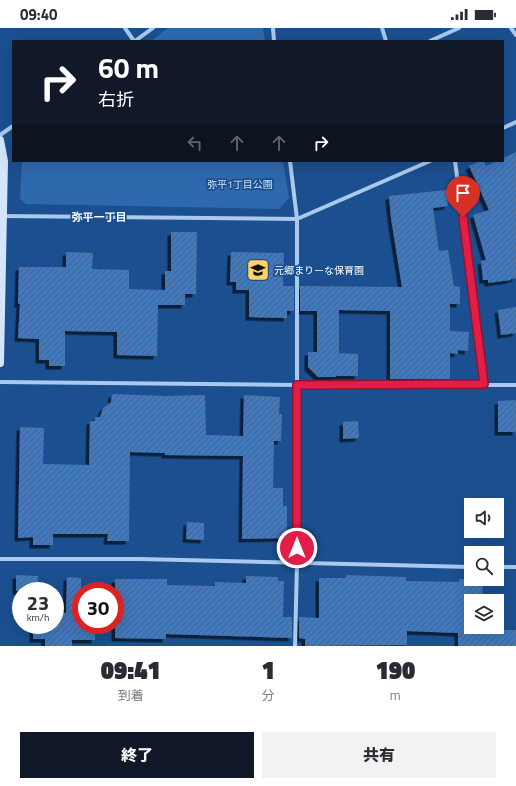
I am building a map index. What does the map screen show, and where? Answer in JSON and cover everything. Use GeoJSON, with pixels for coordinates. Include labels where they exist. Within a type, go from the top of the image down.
{"type":"FeatureCollection","features":[{"type":"Feature","properties":{"kind":"street"},"geometry":{"type":"LineString","coordinates":[[125,28],[134,40]]}},
{"type":"Feature","properties":{"kind":"street"},"geometry":{"type":"LineString","coordinates":[[136,40],[153,28]]}},
{"type":"Feature","properties":{"kind":"street"},"geometry":{"type":"LineString","coordinates":[[273,28],[274,40]]}},
{"type":"Feature","properties":{"kind":"street"},"geometry":{"type":"LineString","coordinates":[[382,28],[386,40]]}},
{"type":"Feature","properties":{"kind":"street"},"geometry":{"type":"LineString","coordinates":[[432,40],[458,28]]}},
{"type":"Feature","properties":{"kind":"street"},"geometry":{"type":"LineString","coordinates":[[511,28],[516,35]]}},
{"type":"Feature","properties":{"kind":"street"},"geometry":{"type":"LineString","coordinates":[[504,128],[516,122]]}},
{"type":"Feature","properties":{"kind":"street"},"geometry":{"type":"LineString","coordinates":[[0,135],[12,127]]}},
{"type":"Feature","properties":{"kind":"street"},"geometry":{"type":"LineString","coordinates":[[0,140],[4,161],[0,363]]}},
{"type":"Feature","properties":{"kind":"street"},"geometry":{"type":"LineString","coordinates":[[290,162],[297,219],[297,563],[295,646]]}},
{"type":"Feature","properties":{"kind":"street"},"geometry":{"type":"LineString","coordinates":[[2,216],[297,219],[428,162]]}},
{"type":"Feature","properties":{"kind":"street"},"geometry":{"type":"LineString","coordinates":[[455,162],[484,384]]}},
{"type":"Feature","properties":{"kind":"street"},"geometry":{"type":"LineString","coordinates":[[0,382],[297,385],[516,385]]}},
{"type":"Feature","properties":{"kind":"street"},"geometry":{"type":"LineString","coordinates":[[0,559],[140,559],[464,567]]}},
{"type":"Feature","properties":{"kind":"street"},"geometry":{"type":"LineString","coordinates":[[504,567],[516,567]]}},
{"type":"Feature","properties":{"kind":"green space"},"geometry":{"type":"Polygon","coordinates":[[[168,28],[263,28],[265,40],[152,40],[168,28]]]}},
{"type":"Feature","properties":{"kind":"green space","name":"弥平1丁目公園"},"geometry":{"type":"Polygon","coordinates":[[[22,162],[283,162],[289,198],[279,209],[26,204],[20,199],[22,162]]]}},
{"type":"Feature","properties":{"kind":"building"},"geometry":{"type":"Polygon","coordinates":[[[516,152],[516,278],[488,283],[488,280],[483,280],[481,261],[486,260],[473,215],[489,210],[469,166],[478,162],[484,162],[486,166],[495,162],[504,162],[504,158],[516,152]]]}},
{"type":"Feature","properties":{"kind":"building"},"geometry":{"type":"Polygon","coordinates":[[[446,190],[448,206],[433,208],[439,251],[448,250],[454,286],[460,287],[460,304],[450,304],[450,331],[469,332],[468,351],[458,350],[458,354],[450,353],[450,379],[390,379],[390,311],[339,310],[339,353],[358,354],[358,376],[318,377],[308,367],[308,352],[317,352],[317,311],[300,311],[300,286],[402,287],[389,196],[446,190]]]}},
{"type":"Feature","properties":{"kind":"building"},"geometry":{"type":"Polygon","coordinates":[[[171,232],[197,232],[196,294],[185,294],[185,305],[158,305],[157,356],[117,355],[117,332],[65,331],[65,366],[49,366],[49,360],[39,360],[39,339],[18,338],[20,304],[18,304],[19,267],[66,267],[66,252],[93,253],[92,269],[129,270],[129,289],[165,290],[165,271],[171,271],[171,232]]]}},
{"type":"Feature","properties":{"kind":"building"},"geometry":{"type":"Polygon","coordinates":[[[231,252],[284,253],[283,286],[294,286],[294,311],[287,311],[287,318],[249,317],[249,290],[236,290],[236,282],[230,282],[231,252]]]}},
{"type":"Feature","properties":{"kind":"building"},"geometry":{"type":"Polygon","coordinates":[[[516,307],[516,333],[501,335],[498,310],[516,307]]]}},
{"type":"Feature","properties":{"kind":"building"},"geometry":{"type":"Polygon","coordinates":[[[112,394],[166,396],[205,395],[206,435],[243,436],[244,395],[280,397],[279,414],[282,414],[281,441],[274,441],[273,488],[283,488],[283,506],[287,506],[287,538],[242,539],[243,456],[165,455],[165,453],[130,452],[129,541],[107,541],[108,534],[53,534],[53,545],[33,545],[33,537],[18,538],[20,427],[44,428],[43,464],[89,465],[90,421],[95,421],[95,417],[100,417],[103,408],[111,402],[112,394]]]}},
{"type":"Feature","properties":{"kind":"building"},"geometry":{"type":"Polygon","coordinates":[[[516,400],[516,432],[498,432],[498,401],[516,400]]]}},
{"type":"Feature","properties":{"kind":"building"},"geometry":{"type":"Polygon","coordinates":[[[358,421],[359,438],[343,439],[343,422],[358,421]]]}},
{"type":"Feature","properties":{"kind":"building"},"geometry":{"type":"Polygon","coordinates":[[[187,522],[204,523],[204,540],[186,539],[187,522]]]}},
{"type":"Feature","properties":{"kind":"building"},"geometry":{"type":"Polygon","coordinates":[[[16,575],[38,576],[38,582],[16,582],[16,575]]]}},
{"type":"Feature","properties":{"kind":"building"},"geometry":{"type":"Polygon","coordinates":[[[346,575],[406,577],[406,581],[459,582],[459,579],[464,579],[464,586],[483,586],[482,594],[464,594],[464,634],[504,634],[504,630],[516,630],[516,646],[458,646],[458,633],[407,631],[407,645],[305,646],[305,639],[299,638],[299,617],[319,618],[319,578],[346,578],[346,575]]]}},
{"type":"Feature","properties":{"kind":"building"},"geometry":{"type":"Polygon","coordinates":[[[246,576],[278,577],[278,581],[284,581],[283,617],[292,617],[292,638],[166,634],[166,639],[115,638],[115,634],[124,634],[124,582],[115,582],[115,579],[167,579],[167,585],[215,586],[215,582],[246,583],[246,576]]]}},
{"type":"Feature","properties":{"kind":"building"},"geometry":{"type":"Polygon","coordinates":[[[67,577],[81,578],[81,582],[72,582],[72,634],[95,634],[95,640],[72,640],[72,646],[45,646],[45,639],[33,639],[33,634],[64,634],[64,613],[66,613],[67,577]]]}},
{"type":"Feature","properties":{"kind":"place","name":"元郷まりーな保育園"},"geometry":{"type":"Point","coordinates":[258,270]}},
{"type":"Feature","properties":{"kind":"district","name":"弥平一丁目"},"geometry":{"type":"Point","coordinates":[99,217]}},
{"type":"Feature","properties":{"kind":"route"},"geometry":{"type":"LineString","coordinates":[[297,548],[297,385],[484,384],[463,217]]}}]}
